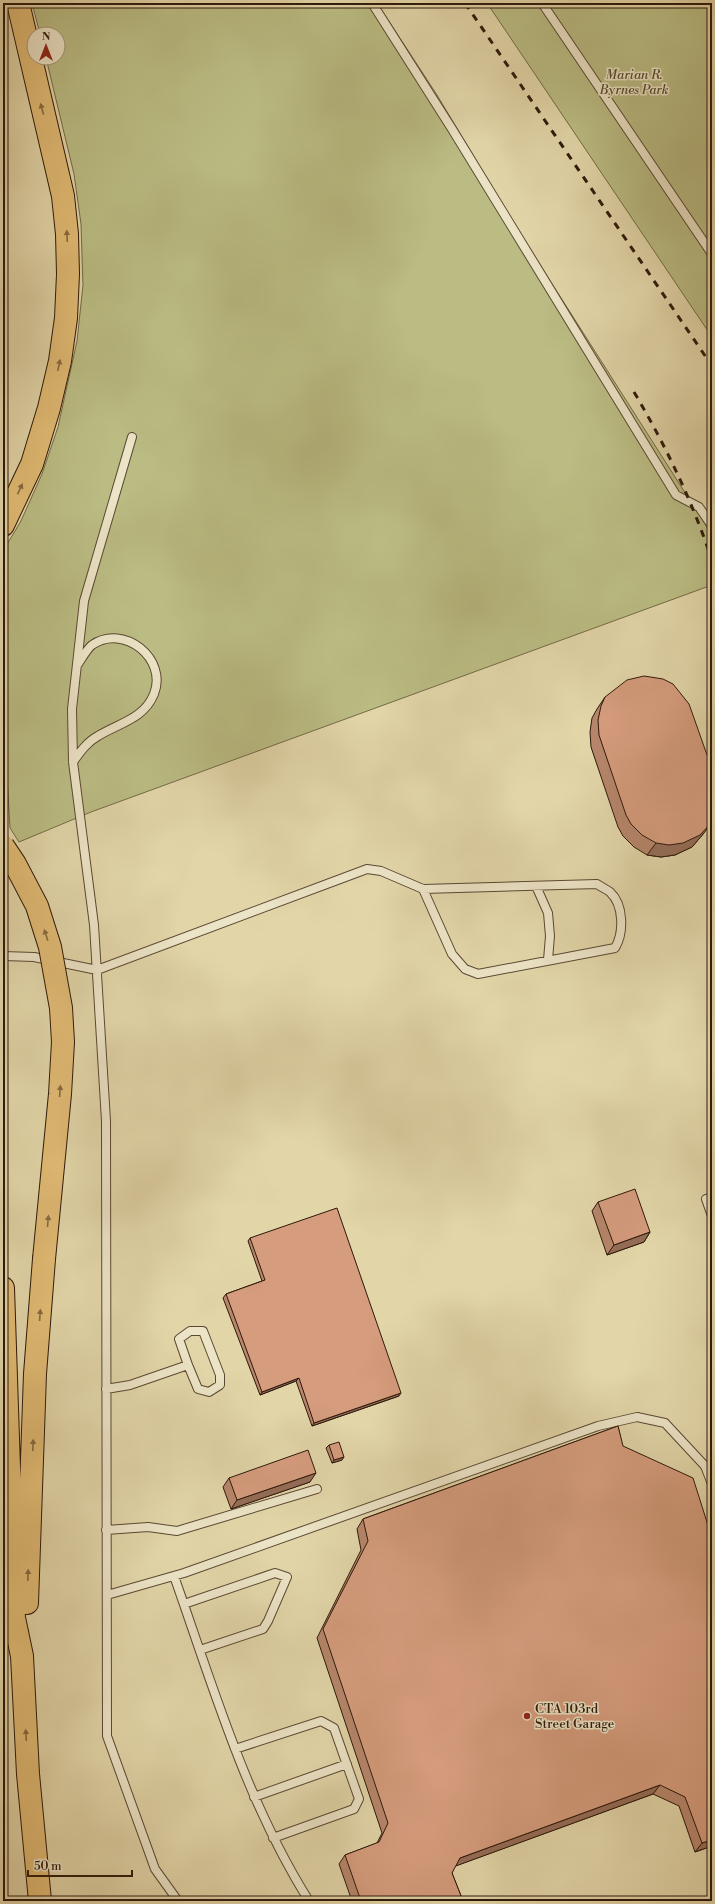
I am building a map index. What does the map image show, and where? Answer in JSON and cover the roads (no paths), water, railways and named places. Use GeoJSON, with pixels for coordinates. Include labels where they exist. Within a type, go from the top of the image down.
{"type":"FeatureCollection","features":[{"type":"Feature","properties":{"kind":"highway"},"geometry":{"type":"LineString","coordinates":[[3,524],[32,464],[49,408],[60,361],[65,325],[68,274],[67,234],[63,196],[18,3]]}},
{"type":"Feature","properties":{"kind":"highway"},"geometry":{"type":"LineString","coordinates":[[3,846],[15,864],[37,906],[50,947],[62,1008],[60,1094],[44,1259],[35,1374],[27,1614],[22,1656]]}},
{"type":"Feature","properties":{"kind":"highway"},"geometry":{"type":"LineString","coordinates":[[3,1288],[14,1618],[22,1656],[28,1774],[29,1901]]}},
{"type":"Feature","properties":{"kind":"highway"},"geometry":{"type":"LineString","coordinates":[[28,1774],[40,1901]]}},
{"type":"Feature","properties":{"kind":"lane"},"geometry":{"type":"LineString","coordinates":[[372,3],[456,135],[676,495],[699,507],[712,526]]}},
{"type":"Feature","properties":{"kind":"lane"},"geometry":{"type":"LineString","coordinates":[[542,3],[712,254]]}},
{"type":"Feature","properties":{"kind":"lane"},"geometry":{"type":"LineString","coordinates":[[132,437],[84,601],[72,709],[73,762],[94,925],[106,1121],[107,1736],[155,1869],[178,1901]]}},
{"type":"Feature","properties":{"kind":"lane"},"geometry":{"type":"LineString","coordinates":[[73,762],[85,745],[97,736],[134,719],[147,707],[155,692],[158,675],[150,657],[138,645],[121,639],[107,639],[92,645],[77,665]]}},
{"type":"Feature","properties":{"kind":"lane"},"geometry":{"type":"LineString","coordinates":[[3,956],[34,957],[97,970],[367,869],[381,871],[423,889],[596,884],[611,893],[619,906],[621,924],[620,940],[615,948],[478,974],[465,969],[452,954],[423,889]]}},
{"type":"Feature","properties":{"kind":"lane"},"geometry":{"type":"LineString","coordinates":[[536,886],[548,913],[550,936],[548,960]]}},
{"type":"Feature","properties":{"kind":"lane"},"geometry":{"type":"LineString","coordinates":[[712,1197],[706,1199],[712,1216]]}},
{"type":"Feature","properties":{"kind":"lane"},"geometry":{"type":"LineString","coordinates":[[190,1331],[204,1331],[220,1375],[220,1385],[209,1392],[198,1389],[188,1365],[179,1339],[190,1331]]}},
{"type":"Feature","properties":{"kind":"lane"},"geometry":{"type":"LineString","coordinates":[[106,1389],[130,1385],[188,1365]]}},
{"type":"Feature","properties":{"kind":"lane"},"geometry":{"type":"LineString","coordinates":[[107,1595],[174,1576],[598,1426],[637,1417],[665,1423],[705,1466],[712,1484]]}},
{"type":"Feature","properties":{"kind":"lane"},"geometry":{"type":"LineString","coordinates":[[106,1530],[148,1526],[177,1531],[317,1489]]}},
{"type":"Feature","properties":{"kind":"lane"},"geometry":{"type":"LineString","coordinates":[[184,1604],[276,1573],[287,1577],[268,1621],[262,1629],[200,1650]]}},
{"type":"Feature","properties":{"kind":"lane"},"geometry":{"type":"LineString","coordinates":[[174,1576],[235,1749],[254,1797],[273,1838],[309,1901]]}},
{"type":"Feature","properties":{"kind":"lane"},"geometry":{"type":"LineString","coordinates":[[235,1749],[321,1721],[334,1728],[359,1799],[354,1809],[273,1838]]}},
{"type":"Feature","properties":{"kind":"lane"},"geometry":{"type":"LineString","coordinates":[[254,1797],[347,1764]]}},
{"type":"Feature","properties":{"kind":"railway"},"geometry":{"type":"LineString","coordinates":[[465,3],[712,366]]}},
{"type":"Feature","properties":{"kind":"railway"},"geometry":{"type":"LineString","coordinates":[[634,392],[678,474],[696,516],[712,560]]}},
{"type":"Feature","properties":{"kind":"place","name":"CTA 103rd Street Garage"},"geometry":{"type":"Point","coordinates":[527,1716]}},
{"type":"Feature","properties":{"kind":"park label","name":"Marian R. Byrnes Park"},"geometry":{"type":"Point","coordinates":[634,82]}}]}
